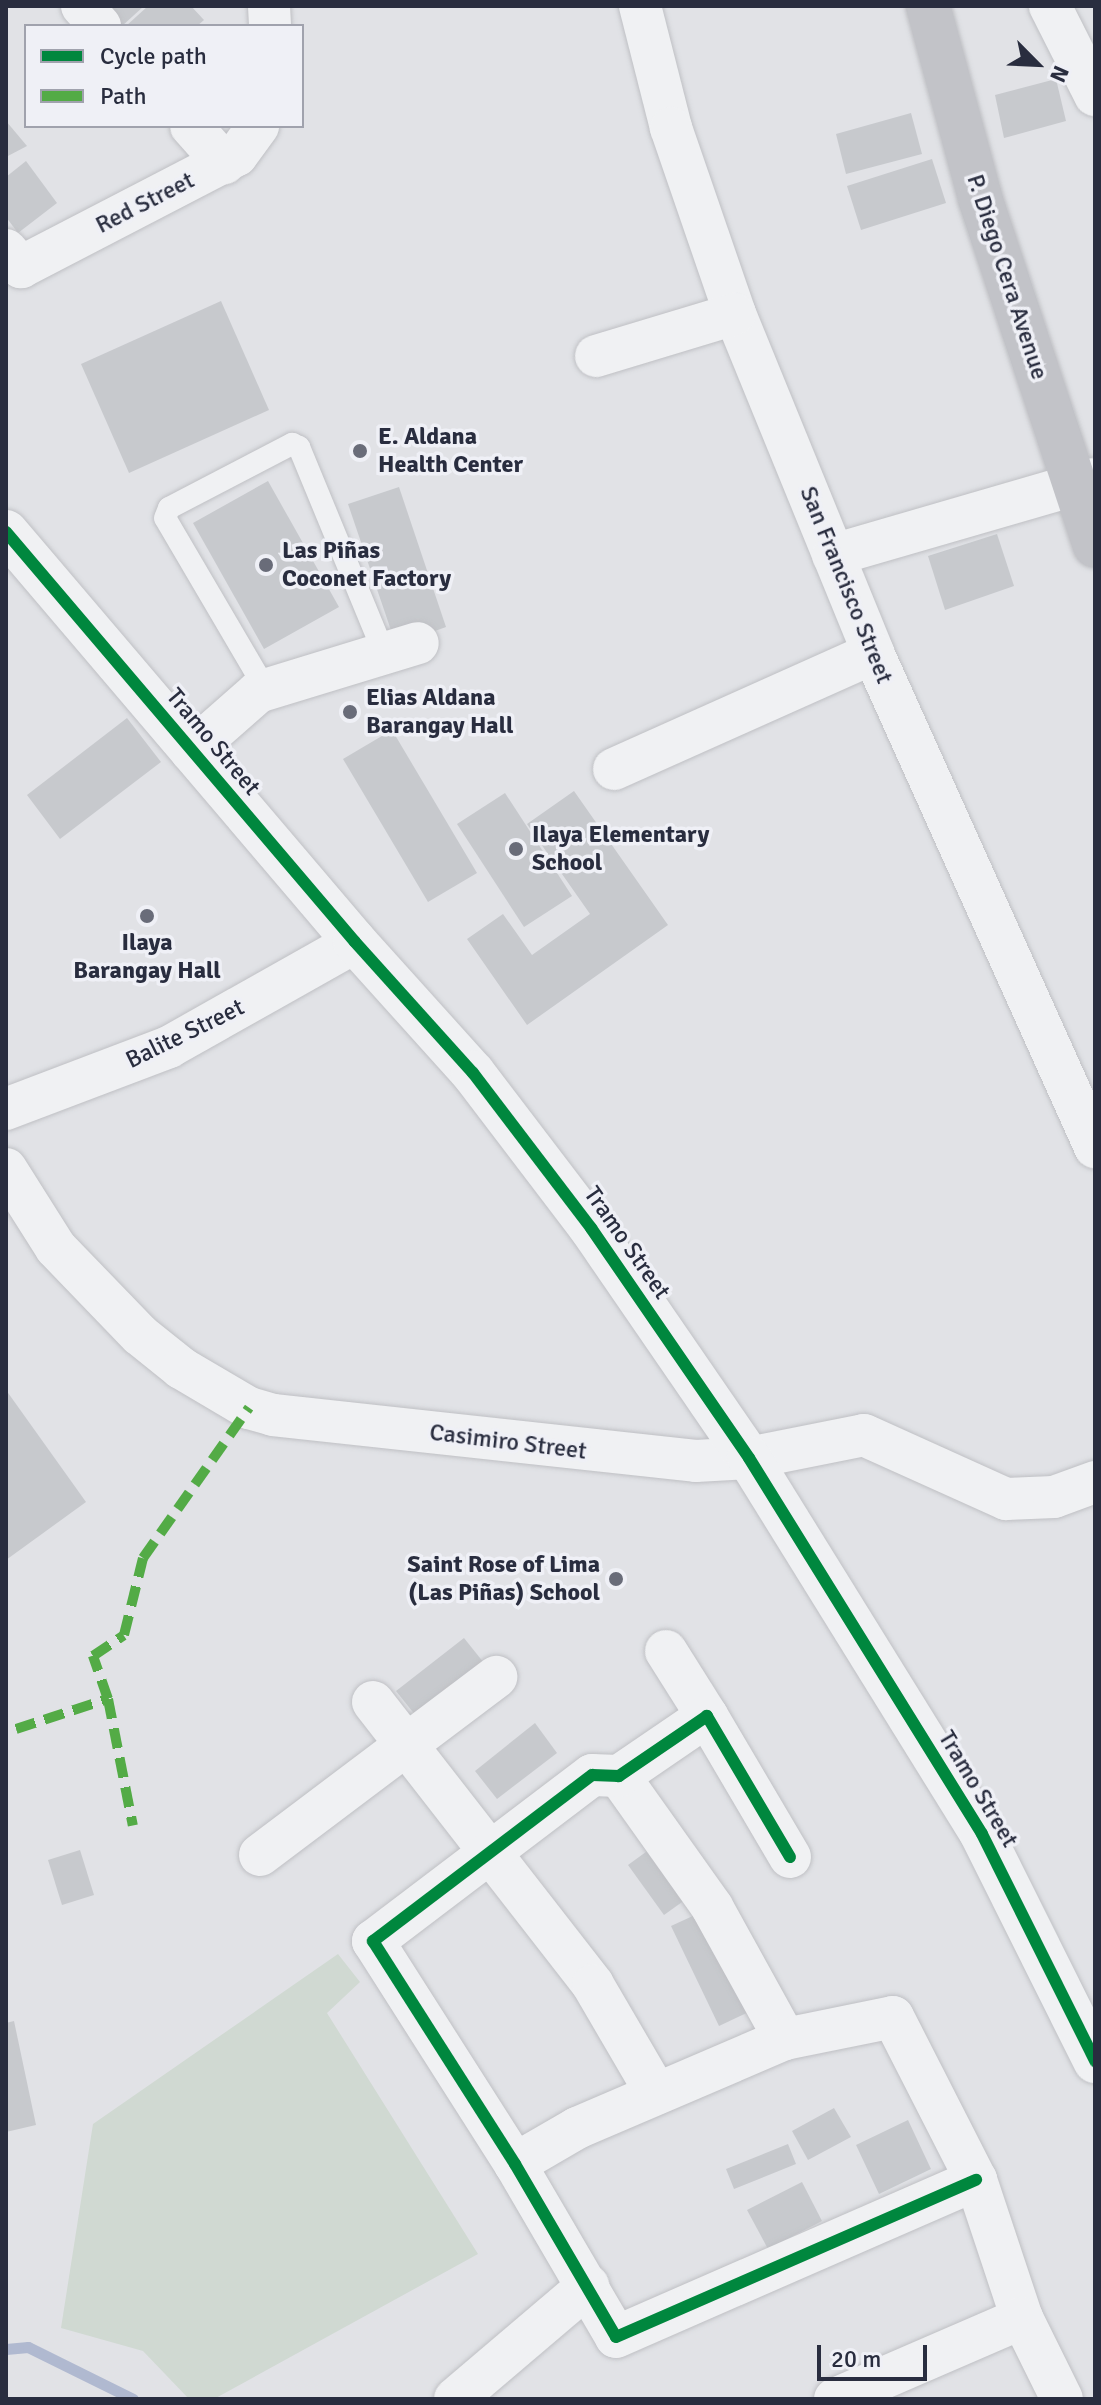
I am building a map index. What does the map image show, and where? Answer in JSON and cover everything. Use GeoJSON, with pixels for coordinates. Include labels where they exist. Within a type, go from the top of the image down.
{"type":"FeatureCollection","features":[{"type":"Feature","properties":{"kind":"main road","name":"P. Diego Cera Avenue"},"geometry":{"type":"LineString","coordinates":[[928,6],[980,198],[1085,484],[1095,545]]}},
{"type":"Feature","properties":{"kind":"street"},"geometry":{"type":"LineString","coordinates":[[82,6],[98,24]]}},
{"type":"Feature","properties":{"kind":"street","name":"San Francisco Street"},"geometry":{"type":"LineString","coordinates":[[640,6],[671,128],[735,314],[873,653],[1095,1147]]}},
{"type":"Feature","properties":{"kind":"street"},"geometry":{"type":"LineString","coordinates":[[1050,6],[1095,95]]}},
{"type":"Feature","properties":{"kind":"street"},"geometry":{"type":"LineString","coordinates":[[193,128],[224,163]]}},
{"type":"Feature","properties":{"kind":"street","name":"Red Street"},"geometry":{"type":"LineString","coordinates":[[14,258],[224,163],[237,155],[257,128]]}},
{"type":"Feature","properties":{"kind":"street"},"geometry":{"type":"LineString","coordinates":[[596,356],[735,314]]}},
{"type":"Feature","properties":{"kind":"street"},"geometry":{"type":"LineString","coordinates":[[833,555],[1085,484]]}},
{"type":"Feature","properties":{"kind":"street","name":"Tramo Street"},"geometry":{"type":"LineString","coordinates":[[6,532],[355,942],[473,1073],[528,1143],[749,1458],[982,1834],[1095,2061]]}},
{"type":"Feature","properties":{"kind":"street"},"geometry":{"type":"LineString","coordinates":[[191,751],[266,690],[401,648]]}},
{"type":"Feature","properties":{"kind":"street"},"geometry":{"type":"LineString","coordinates":[[614,769],[873,653]]}},
{"type":"Feature","properties":{"kind":"street","name":"Balite Street"},"geometry":{"type":"LineString","coordinates":[[6,1109],[169,1047],[355,942]]}},
{"type":"Feature","properties":{"kind":"street","name":"Casimiro Street"},"geometry":{"type":"LineString","coordinates":[[6,1169],[56,1248],[129,1324],[181,1368],[249,1408],[510,1445],[696,1461],[749,1458],[864,1435],[1006,1499],[1054,1497],[1095,1482]]}},
{"type":"Feature","properties":{"kind":"street"},"geometry":{"type":"LineString","coordinates":[[666,1651],[790,1857]]}},
{"type":"Feature","properties":{"kind":"street"},"geometry":{"type":"LineString","coordinates":[[260,1855],[408,1747],[496,1677]]}},
{"type":"Feature","properties":{"kind":"street"},"geometry":{"type":"LineString","coordinates":[[373,1702],[593,1985],[656,2093]]}},
{"type":"Feature","properties":{"kind":"street"},"geometry":{"type":"LineString","coordinates":[[707,1716],[619,1776],[592,1775],[373,1941],[515,2164],[616,2337],[976,2180]]}},
{"type":"Feature","properties":{"kind":"street"},"geometry":{"type":"LineString","coordinates":[[619,1776],[712,1907],[785,2039]]}},
{"type":"Feature","properties":{"kind":"street"},"geometry":{"type":"LineString","coordinates":[[515,2164],[656,2093],[785,2039],[893,2017],[976,2180],[1022,2318],[1062,2399]]}},
{"type":"Feature","properties":{"kind":"street"},"geometry":{"type":"LineString","coordinates":[[455,2399],[588,2286]]}},
{"type":"Feature","properties":{"kind":"street"},"geometry":{"type":"LineString","coordinates":[[835,2399],[1022,2318]]}},
{"type":"Feature","properties":{"kind":"lane"},"geometry":{"type":"LineString","coordinates":[[266,690],[165,518],[169,508],[292,444],[299,447],[401,648]]}},
{"type":"Feature","properties":{"kind":"shaded area"},"geometry":{"type":"Polygon","coordinates":[[[338,1954],[360,1982],[327,2013],[478,2254],[214,2399],[189,2399],[143,2351],[61,2328],[93,2124],[338,1954]]]}},
{"type":"Feature","properties":{"kind":"building"},"geometry":{"type":"Polygon","coordinates":[[[95,6],[144,6],[124,24],[111,24],[95,6]]]}},
{"type":"Feature","properties":{"kind":"building"},"geometry":{"type":"Polygon","coordinates":[[[148,6],[191,6],[204,20],[199,24],[128,24],[148,6]]]}},
{"type":"Feature","properties":{"kind":"building"},"geometry":{"type":"Polygon","coordinates":[[[1056,79],[1066,121],[1004,138],[995,95],[1056,79]]]}},
{"type":"Feature","properties":{"kind":"building"},"geometry":{"type":"Polygon","coordinates":[[[911,113],[922,154],[846,174],[836,134],[911,113]]]}},
{"type":"Feature","properties":{"kind":"building"},"geometry":{"type":"Polygon","coordinates":[[[6,121],[27,146],[6,157],[6,121]]]}},
{"type":"Feature","properties":{"kind":"building"},"geometry":{"type":"Polygon","coordinates":[[[932,159],[946,203],[861,230],[847,186],[932,159]]]}},
{"type":"Feature","properties":{"kind":"building"},"geometry":{"type":"Polygon","coordinates":[[[26,161],[57,203],[18,233],[6,217],[6,177],[26,161]]]}},
{"type":"Feature","properties":{"kind":"building"},"geometry":{"type":"Polygon","coordinates":[[[221,301],[269,410],[129,473],[81,364],[221,301]]]}},
{"type":"Feature","properties":{"kind":"building","name":"Las Piñas Coconet Factory"},"geometry":{"type":"Polygon","coordinates":[[[268,481],[339,607],[264,649],[193,523],[268,481]]]}},
{"type":"Feature","properties":{"kind":"building"},"geometry":{"type":"Polygon","coordinates":[[[399,487],[446,627],[396,645],[348,504],[399,487]]]}},
{"type":"Feature","properties":{"kind":"building"},"geometry":{"type":"Polygon","coordinates":[[[997,534],[1014,586],[945,610],[928,556],[997,534]]]}},
{"type":"Feature","properties":{"kind":"building"},"geometry":{"type":"Polygon","coordinates":[[[127,718],[161,762],[60,839],[27,795],[127,718]]]}},
{"type":"Feature","properties":{"kind":"building"},"geometry":{"type":"Polygon","coordinates":[[[392,730],[477,873],[428,902],[343,759],[392,730]]]}},
{"type":"Feature","properties":{"kind":"building"},"geometry":{"type":"Polygon","coordinates":[[[574,791],[668,925],[527,1025],[467,939],[503,914],[532,955],[590,914],[527,824],[574,791]]]}},
{"type":"Feature","properties":{"kind":"building"},"geometry":{"type":"Polygon","coordinates":[[[505,793],[572,896],[524,927],[457,824],[505,793]]]}},
{"type":"Feature","properties":{"kind":"building"},"geometry":{"type":"Polygon","coordinates":[[[6,1390],[86,1502],[6,1560],[6,1390]]]}},
{"type":"Feature","properties":{"kind":"building"},"geometry":{"type":"Polygon","coordinates":[[[464,1638],[488,1668],[420,1721],[396,1691],[464,1638]]]}},
{"type":"Feature","properties":{"kind":"building"},"geometry":{"type":"Polygon","coordinates":[[[535,1723],[557,1753],[497,1799],[475,1771],[535,1723]]]}},
{"type":"Feature","properties":{"kind":"building"},"geometry":{"type":"Polygon","coordinates":[[[661,1841],[696,1892],[664,1915],[628,1865],[661,1841]]]}},
{"type":"Feature","properties":{"kind":"building"},"geometry":{"type":"Polygon","coordinates":[[[80,1850],[94,1895],[62,1905],[48,1860],[80,1850]]]}},
{"type":"Feature","properties":{"kind":"building"},"geometry":{"type":"Polygon","coordinates":[[[708,1909],[755,2009],[719,2026],[671,1926],[708,1909]]]}},
{"type":"Feature","properties":{"kind":"building"},"geometry":{"type":"Polygon","coordinates":[[[14,2021],[36,2125],[6,2132],[6,2023],[14,2021]]]}},
{"type":"Feature","properties":{"kind":"building"},"geometry":{"type":"Polygon","coordinates":[[[834,2108],[851,2137],[808,2160],[792,2131],[834,2108]]]}},
{"type":"Feature","properties":{"kind":"building"},"geometry":{"type":"Polygon","coordinates":[[[908,2120],[931,2169],[879,2194],[856,2145],[908,2120]]]}},
{"type":"Feature","properties":{"kind":"building"},"geometry":{"type":"Polygon","coordinates":[[[788,2144],[796,2164],[734,2189],[726,2169],[788,2144]]]}},
{"type":"Feature","properties":{"kind":"building"},"geometry":{"type":"Polygon","coordinates":[[[802,2182],[822,2221],[768,2249],[747,2210],[802,2182]]]}},
{"type":"Feature","properties":{"kind":"waterway"},"geometry":{"type":"LineString","coordinates":[[6,2349],[28,2347],[133,2399]]}},
{"type":"Feature","properties":{"kind":"marked path"},"geometry":{"type":"LineString","coordinates":[[16,1729],[108,1699],[93,1656],[124,1635],[143,1558],[249,1408]]}},
{"type":"Feature","properties":{"kind":"marked path"},"geometry":{"type":"LineString","coordinates":[[108,1699],[133,1826]]}},
{"type":"Feature","properties":{"kind":"cycle path"},"geometry":{"type":"LineString","coordinates":[[6,532],[355,942],[473,1073],[591,1228],[749,1458],[982,1834],[1095,2061]]}},
{"type":"Feature","properties":{"kind":"cycle path"},"geometry":{"type":"LineString","coordinates":[[790,1857],[707,1716],[619,1776],[592,1775],[373,1941],[515,2164],[616,2337],[976,2180]]}},
{"type":"Feature","properties":{"kind":"place","name":"E. Aldana Health Center"},"geometry":{"type":"Point","coordinates":[360,451]}},
{"type":"Feature","properties":{"kind":"place","name":"Las Piñas Coconet Factory"},"geometry":{"type":"Point","coordinates":[266,565]}},
{"type":"Feature","properties":{"kind":"place","name":"Elias Aldana Barangay Hall"},"geometry":{"type":"Point","coordinates":[350,712]}},
{"type":"Feature","properties":{"kind":"place","name":"Ilaya Elementary School"},"geometry":{"type":"Point","coordinates":[516,849]}},
{"type":"Feature","properties":{"kind":"place","name":"Ilaya Barangay Hall"},"geometry":{"type":"Point","coordinates":[147,916]}},
{"type":"Feature","properties":{"kind":"place","name":"Saint Rose of Lima (Las Piñas) School"},"geometry":{"type":"Point","coordinates":[616,1579]}}]}
